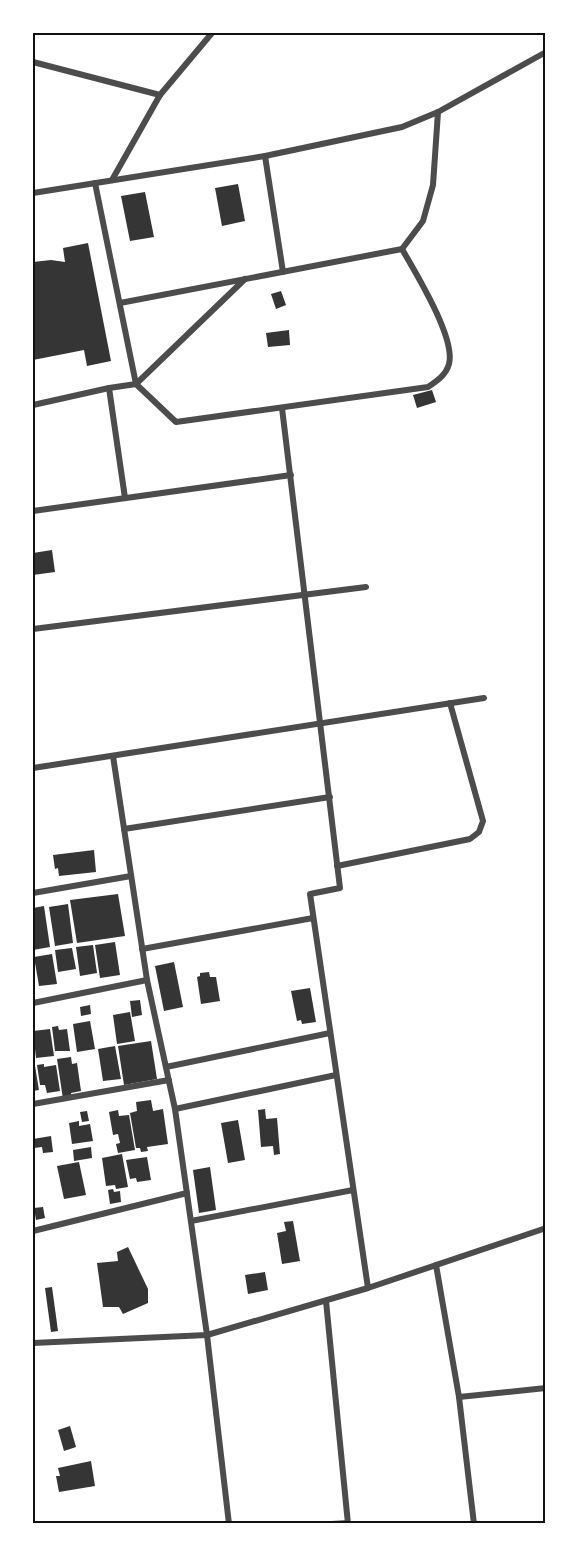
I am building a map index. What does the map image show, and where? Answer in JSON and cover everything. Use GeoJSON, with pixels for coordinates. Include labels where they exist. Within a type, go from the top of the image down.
{"type":"FeatureCollection","features":[{"type":"Feature","properties":{"kind":"street"},"geometry":{"type":"LineString","coordinates":[[112,180],[160,95],[212,33]]}},
{"type":"Feature","properties":{"kind":"street"},"geometry":{"type":"LineString","coordinates":[[33,193],[265,156],[402,127],[438,112],[546,52]]}},
{"type":"Feature","properties":{"kind":"street"},"geometry":{"type":"LineString","coordinates":[[33,62],[160,95]]}},
{"type":"Feature","properties":{"kind":"street"},"geometry":{"type":"LineString","coordinates":[[120,303],[402,249],[423,221],[432,185],[438,112]]}},
{"type":"Feature","properties":{"kind":"street"},"geometry":{"type":"LineString","coordinates":[[265,156],[283,272]]}},
{"type":"Feature","properties":{"kind":"street"},"geometry":{"type":"LineString","coordinates":[[95,183],[136,384],[176,422],[428,387],[441,379],[450,363],[448,343],[431,299],[402,249]]}},
{"type":"Feature","properties":{"kind":"street"},"geometry":{"type":"LineString","coordinates":[[33,405],[136,384],[245,279]]}},
{"type":"Feature","properties":{"kind":"street"},"geometry":{"type":"LineString","coordinates":[[109,388],[124,498]]}},
{"type":"Feature","properties":{"kind":"street"},"geometry":{"type":"LineString","coordinates":[[282,408],[340,888],[310,894],[368,1288]]}},
{"type":"Feature","properties":{"kind":"street"},"geometry":{"type":"LineString","coordinates":[[33,511],[291,474]]}},
{"type":"Feature","properties":{"kind":"street"},"geometry":{"type":"LineString","coordinates":[[33,629],[366,587]]}},
{"type":"Feature","properties":{"kind":"street"},"geometry":{"type":"LineString","coordinates":[[33,768],[484,698]]}},
{"type":"Feature","properties":{"kind":"street"},"geometry":{"type":"LineString","coordinates":[[338,866],[470,839],[479,832],[483,822],[450,703]]}},
{"type":"Feature","properties":{"kind":"street"},"geometry":{"type":"LineString","coordinates":[[113,756],[147,980],[176,1109],[207,1335],[229,1524]]}},
{"type":"Feature","properties":{"kind":"street"},"geometry":{"type":"LineString","coordinates":[[124,830],[330,797]]}},
{"type":"Feature","properties":{"kind":"street"},"geometry":{"type":"LineString","coordinates":[[33,884],[34,893],[131,876]]}},
{"type":"Feature","properties":{"kind":"street"},"geometry":{"type":"LineString","coordinates":[[142,949],[313,918]]}},
{"type":"Feature","properties":{"kind":"street"},"geometry":{"type":"LineString","coordinates":[[33,1003],[147,980]]}},
{"type":"Feature","properties":{"kind":"street"},"geometry":{"type":"LineString","coordinates":[[166,1067],[330,1034]]}},
{"type":"Feature","properties":{"kind":"street"},"geometry":{"type":"LineString","coordinates":[[176,1109],[336,1075]]}},
{"type":"Feature","properties":{"kind":"street"},"geometry":{"type":"LineString","coordinates":[[33,1104],[169,1080]]}},
{"type":"Feature","properties":{"kind":"street"},"geometry":{"type":"LineString","coordinates":[[191,1221],[353,1190]]}},
{"type":"Feature","properties":{"kind":"street"},"geometry":{"type":"LineString","coordinates":[[33,1232],[187,1193]]}},
{"type":"Feature","properties":{"kind":"street"},"geometry":{"type":"LineString","coordinates":[[33,1343],[207,1335],[368,1288],[546,1228]]}},
{"type":"Feature","properties":{"kind":"street"},"geometry":{"type":"LineString","coordinates":[[436,1266],[459,1397],[474,1524]]}},
{"type":"Feature","properties":{"kind":"street"},"geometry":{"type":"LineString","coordinates":[[326,1301],[348,1523],[332,1524]]}},
{"type":"Feature","properties":{"kind":"street"},"geometry":{"type":"LineString","coordinates":[[459,1397],[546,1388]]}},
{"type":"Feature","properties":{"kind":"building"},"geometry":{"type":"Polygon","coordinates":[[[238,184],[245,221],[222,226],[215,188],[238,184]]]}},
{"type":"Feature","properties":{"kind":"building"},"geometry":{"type":"Polygon","coordinates":[[[145,192],[154,237],[130,241],[121,196],[145,192]]]}},
{"type":"Feature","properties":{"kind":"building"},"geometry":{"type":"Polygon","coordinates":[[[88,243],[111,361],[87,366],[84,350],[33,360],[33,262],[51,260],[65,262],[63,248],[88,243]]]}},
{"type":"Feature","properties":{"kind":"building"},"geometry":{"type":"Polygon","coordinates":[[[281,291],[286,305],[276,309],[271,294],[281,291]]]}},
{"type":"Feature","properties":{"kind":"building"},"geometry":{"type":"Polygon","coordinates":[[[289,330],[290,345],[268,347],[266,333],[289,330]]]}},
{"type":"Feature","properties":{"kind":"building"},"geometry":{"type":"Polygon","coordinates":[[[432,390],[436,402],[417,408],[413,395],[432,390]]]}},
{"type":"Feature","properties":{"kind":"building"},"geometry":{"type":"Polygon","coordinates":[[[52,550],[55,572],[33,575],[33,553],[52,550]]]}},
{"type":"Feature","properties":{"kind":"building"},"geometry":{"type":"Polygon","coordinates":[[[94,850],[96,872],[59,876],[58,868],[55,869],[53,855],[94,850]]]}},
{"type":"Feature","properties":{"kind":"building"},"geometry":{"type":"Polygon","coordinates":[[[118,894],[125,936],[77,943],[70,900],[118,894]]]}},
{"type":"Feature","properties":{"kind":"building"},"geometry":{"type":"Polygon","coordinates":[[[68,904],[73,943],[55,946],[49,907],[68,904]]]}},
{"type":"Feature","properties":{"kind":"building"},"geometry":{"type":"Polygon","coordinates":[[[44,906],[50,947],[33,950],[33,908],[44,906]]]}},
{"type":"Feature","properties":{"kind":"building"},"geometry":{"type":"Polygon","coordinates":[[[115,942],[120,975],[100,978],[95,945],[115,942]]]}},
{"type":"Feature","properties":{"kind":"building"},"geometry":{"type":"Polygon","coordinates":[[[93,945],[97,973],[80,976],[76,947],[93,945]]]}},
{"type":"Feature","properties":{"kind":"building"},"geometry":{"type":"Polygon","coordinates":[[[72,948],[76,969],[58,972],[55,950],[72,948]]]}},
{"type":"Feature","properties":{"kind":"building"},"geometry":{"type":"Polygon","coordinates":[[[52,954],[57,984],[39,986],[34,957],[52,954]]]}},
{"type":"Feature","properties":{"kind":"building"},"geometry":{"type":"Polygon","coordinates":[[[174,962],[183,1007],[164,1011],[155,966],[174,962]]]}},
{"type":"Feature","properties":{"kind":"building"},"geometry":{"type":"Polygon","coordinates":[[[209,972],[210,977],[216,977],[220,1001],[201,1004],[197,977],[200,973],[209,972]]]}},
{"type":"Feature","properties":{"kind":"building"},"geometry":{"type":"Polygon","coordinates":[[[310,988],[316,1022],[302,1024],[301,1020],[297,1021],[291,991],[310,988]]]}},
{"type":"Feature","properties":{"kind":"building"},"geometry":{"type":"Polygon","coordinates":[[[140,1000],[142,1015],[132,1017],[130,1001],[140,1000]]]}},
{"type":"Feature","properties":{"kind":"building"},"geometry":{"type":"Polygon","coordinates":[[[90,1005],[91,1014],[81,1016],[80,1007],[90,1005]]]}},
{"type":"Feature","properties":{"kind":"building"},"geometry":{"type":"Polygon","coordinates":[[[130,1012],[135,1041],[117,1044],[113,1015],[130,1012]]]}},
{"type":"Feature","properties":{"kind":"building"},"geometry":{"type":"Polygon","coordinates":[[[90,1021],[95,1049],[77,1052],[73,1024],[90,1021]]]}},
{"type":"Feature","properties":{"kind":"building"},"geometry":{"type":"Polygon","coordinates":[[[58,1026],[59,1030],[67,1029],[70,1051],[55,1051],[52,1027],[58,1026]]]}},
{"type":"Feature","properties":{"kind":"building"},"geometry":{"type":"Polygon","coordinates":[[[50,1029],[54,1056],[36,1058],[33,1031],[50,1029]]]}},
{"type":"Feature","properties":{"kind":"building"},"geometry":{"type":"Polygon","coordinates":[[[151,1041],[157,1079],[124,1085],[118,1046],[151,1041]]]}},
{"type":"Feature","properties":{"kind":"building"},"geometry":{"type":"Polygon","coordinates":[[[115,1046],[121,1079],[103,1081],[98,1049],[115,1046]]]}},
{"type":"Feature","properties":{"kind":"building"},"geometry":{"type":"Polygon","coordinates":[[[71,1057],[72,1064],[77,1063],[81,1091],[71,1093],[72,1097],[63,1099],[57,1059],[71,1057]]]}},
{"type":"Feature","properties":{"kind":"building"},"geometry":{"type":"Polygon","coordinates":[[[44,1064],[44,1067],[56,1065],[60,1091],[47,1093],[45,1085],[40,1085],[37,1065],[44,1064]]]}},
{"type":"Feature","properties":{"kind":"building"},"geometry":{"type":"Polygon","coordinates":[[[35,1066],[39,1090],[33,1091],[33,1067],[35,1066]]]}},
{"type":"Feature","properties":{"kind":"building"},"geometry":{"type":"Polygon","coordinates":[[[151,1100],[153,1111],[163,1109],[168,1144],[147,1147],[148,1151],[141,1152],[140,1148],[136,1148],[130,1113],[137,1111],[136,1102],[151,1100]]]}},
{"type":"Feature","properties":{"kind":"building"},"geometry":{"type":"Polygon","coordinates":[[[265,1109],[266,1119],[277,1118],[280,1154],[274,1155],[273,1146],[261,1147],[258,1110],[265,1109]]]}},
{"type":"Feature","properties":{"kind":"building"},"geometry":{"type":"Polygon","coordinates":[[[118,1110],[119,1116],[129,1115],[135,1150],[118,1153],[116,1144],[120,1143],[118,1134],[113,1135],[109,1112],[118,1110]]]}},
{"type":"Feature","properties":{"kind":"building"},"geometry":{"type":"Polygon","coordinates":[[[87,1111],[89,1121],[82,1122],[80,1112],[87,1111]]]}},
{"type":"Feature","properties":{"kind":"building"},"geometry":{"type":"Polygon","coordinates":[[[238,1120],[245,1160],[228,1163],[221,1123],[238,1120]]]}},
{"type":"Feature","properties":{"kind":"building"},"geometry":{"type":"Polygon","coordinates":[[[79,1121],[79,1126],[90,1124],[93,1141],[72,1144],[69,1123],[79,1121]]]}},
{"type":"Feature","properties":{"kind":"building"},"geometry":{"type":"Polygon","coordinates":[[[51,1136],[53,1152],[43,1153],[42,1147],[34,1148],[33,1139],[51,1136]]]}},
{"type":"Feature","properties":{"kind":"building"},"geometry":{"type":"Polygon","coordinates":[[[91,1147],[92,1158],[74,1161],[73,1150],[91,1147]]]}},
{"type":"Feature","properties":{"kind":"building"},"geometry":{"type":"Polygon","coordinates":[[[122,1154],[128,1187],[116,1189],[115,1185],[106,1186],[102,1158],[122,1154]]]}},
{"type":"Feature","properties":{"kind":"building"},"geometry":{"type":"Polygon","coordinates":[[[147,1157],[151,1180],[137,1182],[136,1178],[130,1179],[126,1160],[147,1157]]]}},
{"type":"Feature","properties":{"kind":"building"},"geometry":{"type":"Polygon","coordinates":[[[79,1162],[86,1195],[64,1199],[57,1166],[79,1162]]]}},
{"type":"Feature","properties":{"kind":"building"},"geometry":{"type":"Polygon","coordinates":[[[210,1167],[216,1210],[199,1213],[193,1170],[210,1167]]]}},
{"type":"Feature","properties":{"kind":"building"},"geometry":{"type":"Polygon","coordinates":[[[113,1189],[114,1192],[120,1191],[121,1202],[110,1204],[108,1190],[113,1189]]]}},
{"type":"Feature","properties":{"kind":"building"},"geometry":{"type":"Polygon","coordinates":[[[43,1207],[45,1218],[36,1220],[34,1208],[43,1207]]]}},
{"type":"Feature","properties":{"kind":"building"},"geometry":{"type":"Polygon","coordinates":[[[293,1221],[300,1261],[282,1264],[277,1233],[286,1231],[284,1222],[293,1221]]]}},
{"type":"Feature","properties":{"kind":"building"},"geometry":{"type":"Polygon","coordinates":[[[128,1247],[148,1289],[148,1303],[123,1314],[119,1307],[103,1307],[97,1263],[118,1261],[117,1252],[128,1247]]]}},
{"type":"Feature","properties":{"kind":"building"},"geometry":{"type":"Polygon","coordinates":[[[265,1272],[268,1290],[248,1294],[245,1275],[265,1272]]]}},
{"type":"Feature","properties":{"kind":"building"},"geometry":{"type":"Polygon","coordinates":[[[52,1287],[58,1331],[51,1332],[45,1288],[52,1287]]]}},
{"type":"Feature","properties":{"kind":"building"},"geometry":{"type":"Polygon","coordinates":[[[70,1426],[76,1447],[64,1451],[58,1430],[70,1426]]]}},
{"type":"Feature","properties":{"kind":"building"},"geometry":{"type":"Polygon","coordinates":[[[91,1461],[95,1486],[59,1492],[56,1476],[60,1476],[58,1468],[91,1461]]]}}]}
